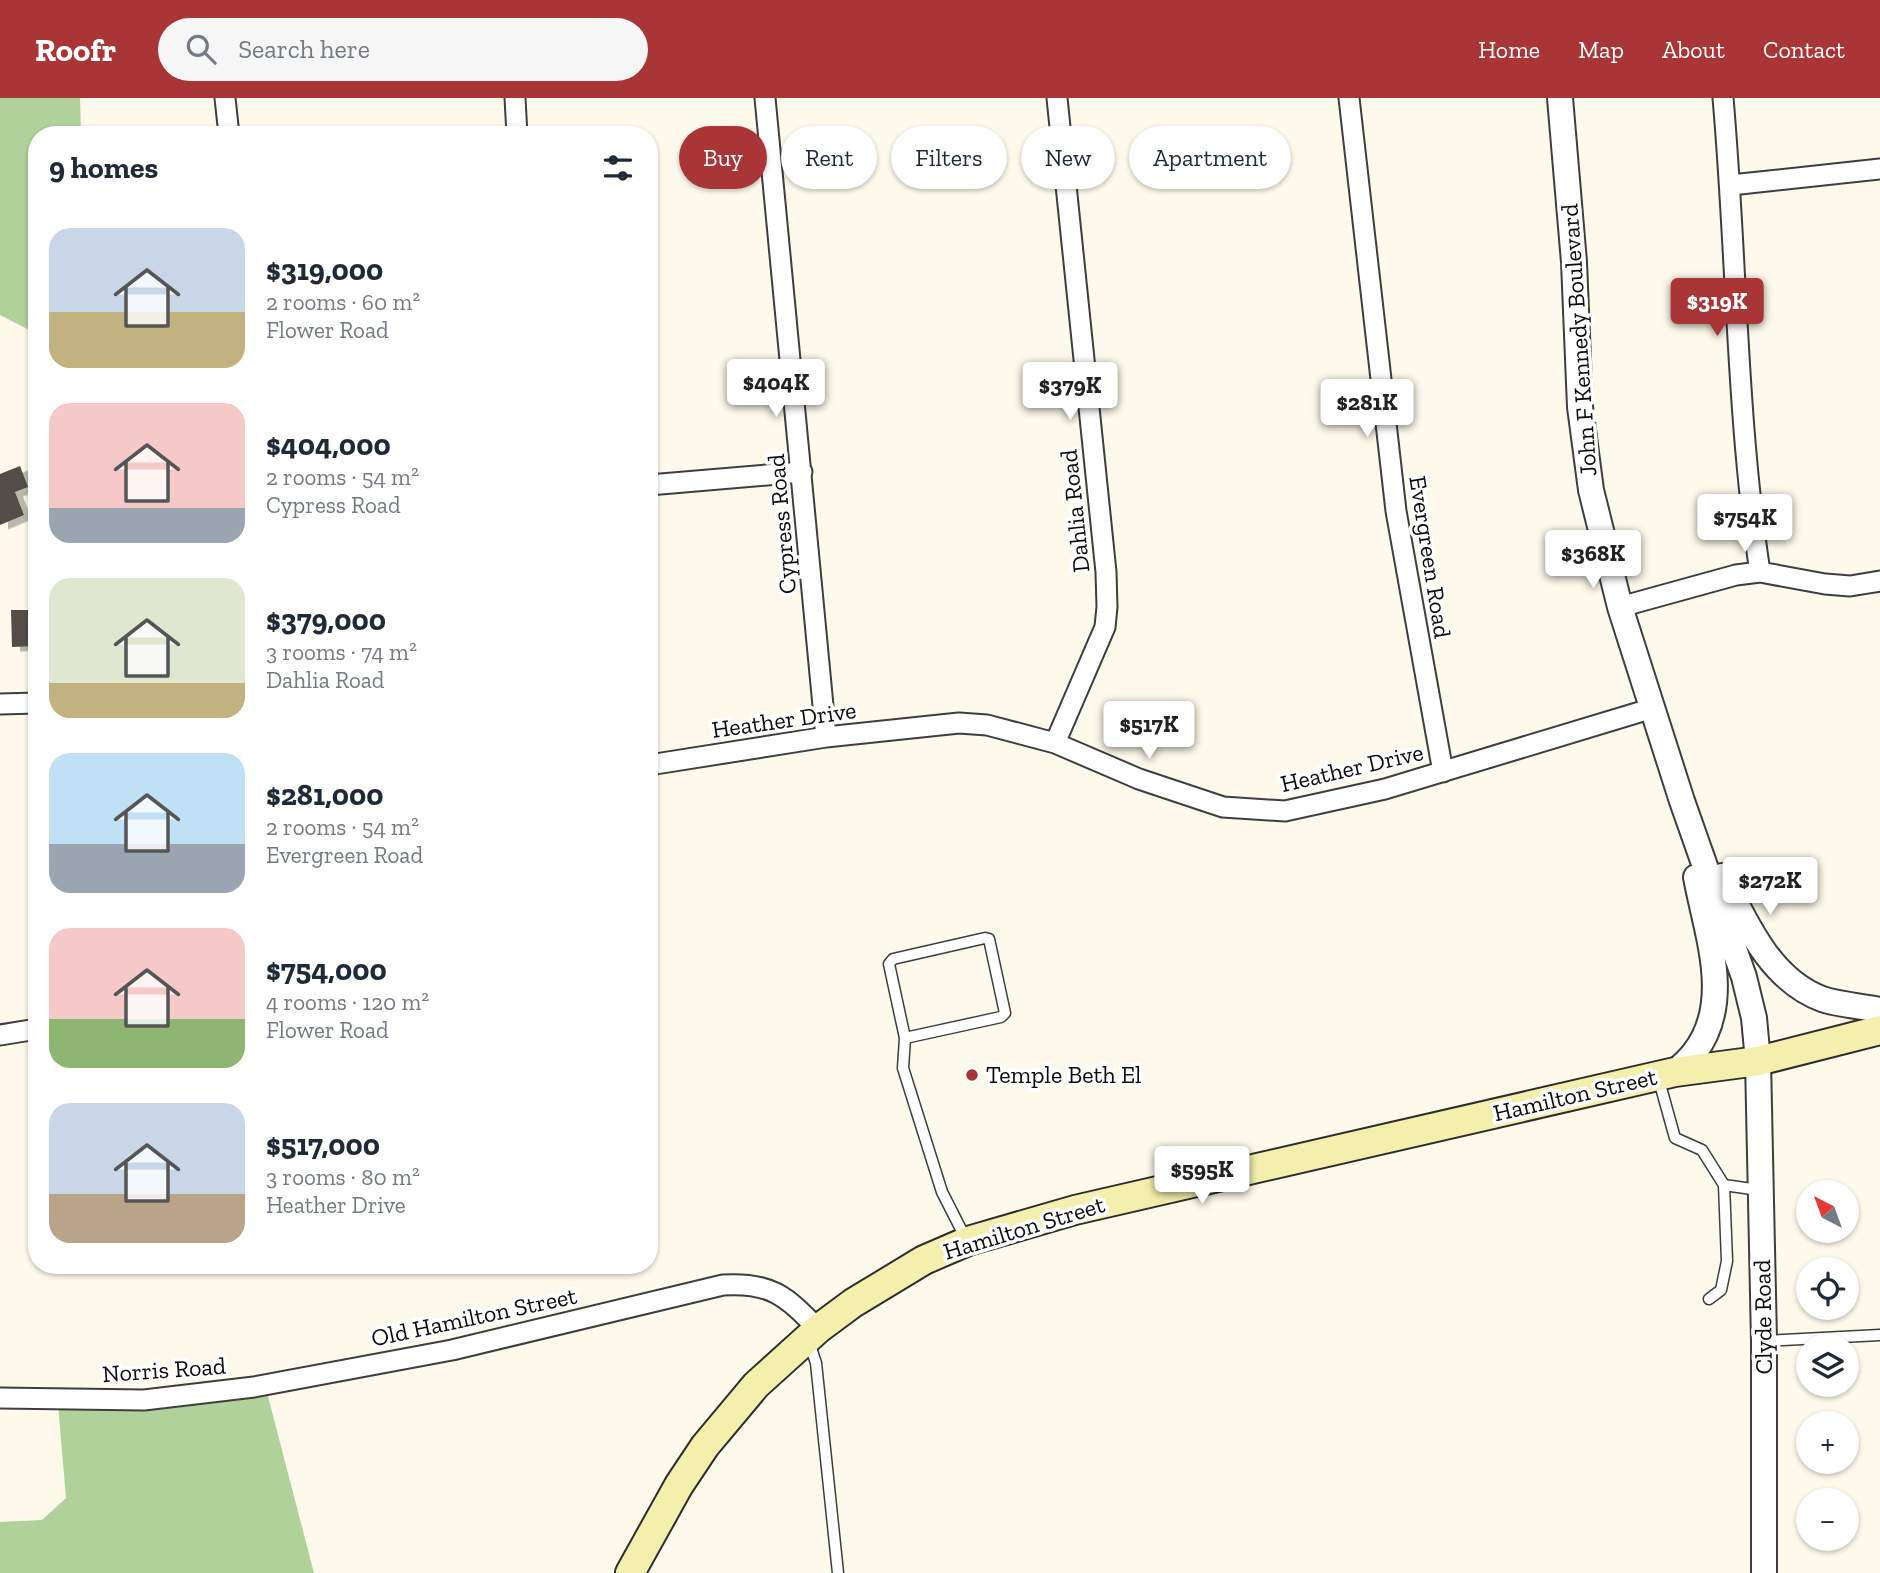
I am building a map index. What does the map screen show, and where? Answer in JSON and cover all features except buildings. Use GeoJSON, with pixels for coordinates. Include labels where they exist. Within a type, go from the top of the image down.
{"type":"FeatureCollection","features":[{"type":"Feature","properties":{"kind":"main road","name":"Hamilton Street"},"geometry":{"type":"LineString","coordinates":[[629,1573],[679,1485],[705,1446],[756,1385],[813,1334],[888,1281],[924,1260],[968,1241],[1076,1210],[1667,1074],[1758,1061],[1880,1030]]}},
{"type":"Feature","properties":{"kind":"street"},"geometry":{"type":"LineString","coordinates":[[225,98],[228,126]]}},
{"type":"Feature","properties":{"kind":"street"},"geometry":{"type":"LineString","coordinates":[[515,98],[517,126]]}},
{"type":"Feature","properties":{"kind":"street","name":"Cypress Road"},"geometry":{"type":"LineString","coordinates":[[765,98],[826,737]]}},
{"type":"Feature","properties":{"kind":"street","name":"Dahlia Road"},"geometry":{"type":"LineString","coordinates":[[1055,743],[1105,627],[1108,607],[1057,98]]}},
{"type":"Feature","properties":{"kind":"street","name":"Evergreen Road"},"geometry":{"type":"LineString","coordinates":[[1349,98],[1396,511],[1443,772]]}},
{"type":"Feature","properties":{"kind":"street","name":"John F Kennedy Boulevard"},"geometry":{"type":"LineString","coordinates":[[1560,98],[1574,262],[1580,407],[1591,490],[1620,607],[1682,801],[1744,976],[1754,1018],[1758,1061]]}},
{"type":"Feature","properties":{"kind":"street"},"geometry":{"type":"LineString","coordinates":[[1723,98],[1731,186],[1738,377],[1750,512],[1760,572]]}},
{"type":"Feature","properties":{"kind":"street"},"geometry":{"type":"LineString","coordinates":[[1731,186],[1880,169]]}},
{"type":"Feature","properties":{"kind":"street"},"geometry":{"type":"LineString","coordinates":[[658,484],[802,472]]}},
{"type":"Feature","properties":{"kind":"street"},"geometry":{"type":"LineString","coordinates":[[1620,607],[1736,575],[1760,572],[1850,586],[1880,581]]}},
{"type":"Feature","properties":{"kind":"street"},"geometry":{"type":"LineString","coordinates":[[0,704],[28,704]]}},
{"type":"Feature","properties":{"kind":"street","name":"Heather Drive"},"geometry":{"type":"LineString","coordinates":[[658,764],[826,737],[959,723],[987,725],[1055,743],[1139,779],[1223,807],[1285,811],[1385,789],[1653,708]]}},
{"type":"Feature","properties":{"kind":"street"},"geometry":{"type":"LineString","coordinates":[[1682,801],[1760,947],[1775,966],[1789,980],[1821,998],[1880,1010]]}},
{"type":"Feature","properties":{"kind":"street"},"geometry":{"type":"LineString","coordinates":[[1667,1074],[1696,1051],[1708,1027],[1717,993],[1714,963],[1682,801]]}},
{"type":"Feature","properties":{"kind":"street"},"geometry":{"type":"LineString","coordinates":[[0,1035],[28,1030]]}},
{"type":"Feature","properties":{"kind":"street","name":"Clyde Road"},"geometry":{"type":"LineString","coordinates":[[1758,1061],[1764,1341],[1764,1573]]}},
{"type":"Feature","properties":{"kind":"street","name":"Old Hamilton Street"},"geometry":{"type":"LineString","coordinates":[[331,1372],[452,1350],[723,1286],[764,1286],[794,1304],[813,1334]]}},
{"type":"Feature","properties":{"kind":"street","name":"Norris Road"},"geometry":{"type":"LineString","coordinates":[[0,1398],[144,1400],[254,1387],[331,1372]]}},
{"type":"Feature","properties":{"kind":"lane"},"geometry":{"type":"LineString","coordinates":[[905,1038],[1001,1017],[1005,1013],[989,939],[893,959],[889,964],[905,1038],[903,1068],[942,1192],[968,1241]]}},
{"type":"Feature","properties":{"kind":"lane"},"geometry":{"type":"LineString","coordinates":[[1667,1074],[1675,1138],[1702,1150],[1724,1185],[1727,1261],[1721,1290],[1709,1299]]}},
{"type":"Feature","properties":{"kind":"lane"},"geometry":{"type":"LineString","coordinates":[[1724,1185],[1761,1190]]}},
{"type":"Feature","properties":{"kind":"lane"},"geometry":{"type":"LineString","coordinates":[[813,1334],[838,1573]]}},
{"type":"Feature","properties":{"kind":"lane"},"geometry":{"type":"LineString","coordinates":[[1764,1341],[1880,1335]]}},
{"type":"Feature","properties":{"kind":"green space"},"geometry":{"type":"Polygon","coordinates":[[[0,98],[80,98],[81,126],[28,126],[28,329],[0,315],[0,98]]]}},
{"type":"Feature","properties":{"kind":"green space"},"geometry":{"type":"Polygon","coordinates":[[[264,1381],[314,1573],[0,1573],[0,1522],[42,1520],[66,1498],[57,1392],[153,1393],[264,1381]]]}},
{"type":"Feature","properties":{"kind":"place","name":"Temple Beth El"},"geometry":{"type":"Point","coordinates":[972,1075]}}]}
